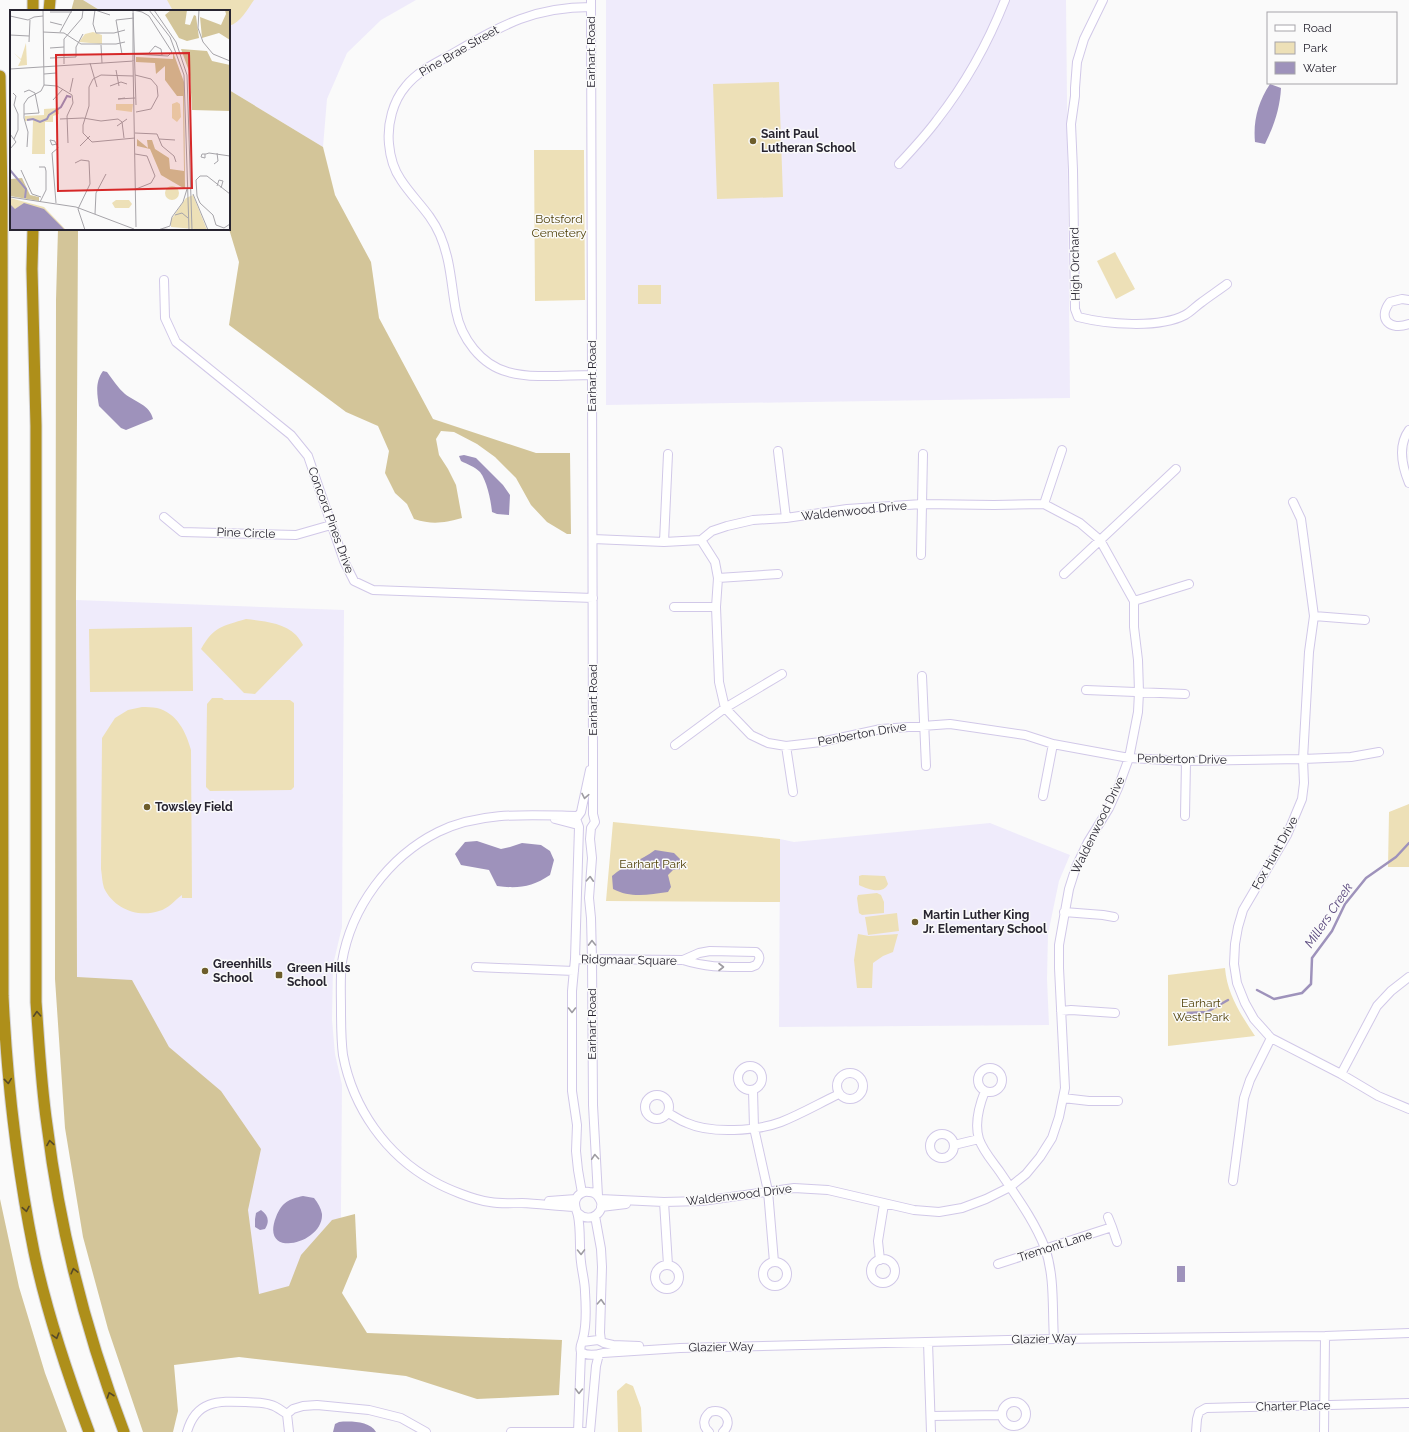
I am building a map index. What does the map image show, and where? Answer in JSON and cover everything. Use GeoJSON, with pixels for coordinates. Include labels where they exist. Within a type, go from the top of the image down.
{"type":"FeatureCollection","features":[{"type":"Feature","properties":{"kind":"highway"},"geometry":{"type":"LineString","coordinates":[[49,10],[50,0]]}},
{"type":"Feature","properties":{"kind":"highway"},"geometry":{"type":"LineString","coordinates":[[0,76],[2,200],[3,989],[6,1056],[15,1141],[23,1196],[34,1253],[65,1367],[89,1432]]}},
{"type":"Feature","properties":{"kind":"highway"},"geometry":{"type":"LineString","coordinates":[[33,230],[32,269],[36,426],[36,1002],[39,1052],[49,1140],[58,1199],[72,1264],[96,1355],[124,1432]]}},
{"type":"Feature","properties":{"kind":"street"},"geometry":{"type":"LineString","coordinates":[[899,164],[937,121],[970,73],[996,23],[1005,0]]}},
{"type":"Feature","properties":{"kind":"street","name":"High Orchard"},"geometry":{"type":"LineString","coordinates":[[1103,0],[1084,39],[1077,62],[1075,96],[1071,124],[1074,170],[1075,309],[1078,317],[1093,321],[1150,324],[1168,322],[1185,315],[1227,284]]}},
{"type":"Feature","properties":{"kind":"street","name":"Pine Brae Street"},"geometry":{"type":"LineString","coordinates":[[591,3],[536,13],[513,21],[495,29],[413,78],[398,97],[393,110],[389,135],[392,159],[400,179],[428,213],[444,244],[450,268],[456,311],[464,335],[470,345],[488,362],[498,369],[508,372],[533,375],[592,375]]}},
{"type":"Feature","properties":{"kind":"street","name":"Earhart Road"},"geometry":{"type":"LineString","coordinates":[[591,3],[593,814],[595,822],[591,828],[590,839],[592,858],[589,898],[592,959],[592,1105],[600,1201]]}},
{"type":"Feature","properties":{"kind":"street","name":"Concord Pines Drive"},"geometry":{"type":"LineString","coordinates":[[164,280],[165,318],[176,342],[291,435],[308,456],[344,562],[354,581],[373,590],[593,598]]}},
{"type":"Feature","properties":{"kind":"street"},"geometry":{"type":"LineString","coordinates":[[1409,300],[1402,299],[1390,302],[1386,306],[1386,312],[1387,322],[1390,325],[1395,327],[1409,324]]}},
{"type":"Feature","properties":{"kind":"street"},"geometry":{"type":"LineString","coordinates":[[1409,430],[1402,445],[1402,454],[1404,470],[1409,483]]}},
{"type":"Feature","properties":{"kind":"street"},"geometry":{"type":"LineString","coordinates":[[1044,504],[1062,450]]}},
{"type":"Feature","properties":{"kind":"street","name":"Waldenwood Drive"},"geometry":{"type":"LineString","coordinates":[[778,451],[786,518]]}},
{"type":"Feature","properties":{"kind":"street"},"geometry":{"type":"LineString","coordinates":[[664,542],[668,454]]}},
{"type":"Feature","properties":{"kind":"street","name":"Waldenwood Drive"},"geometry":{"type":"LineString","coordinates":[[921,555],[923,454]]}},
{"type":"Feature","properties":{"kind":"street"},"geometry":{"type":"LineString","coordinates":[[1064,574],[1176,469]]}},
{"type":"Feature","properties":{"kind":"street","name":"Fox Hunt Drive"},"geometry":{"type":"LineString","coordinates":[[1293,502],[1301,519],[1314,616],[1309,652],[1303,759],[1304,783],[1300,805],[1287,835],[1243,910],[1235,944],[1234,964],[1237,983],[1245,1003],[1254,1019],[1271,1038],[1341,1074],[1378,1096],[1409,1109]]}},
{"type":"Feature","properties":{"kind":"street","name":"Waldenwood Drive"},"geometry":{"type":"LineString","coordinates":[[593,539],[664,542],[700,540],[712,531],[726,526],[753,520],[786,518],[847,509],[922,504],[1044,504],[1080,523],[1100,540],[1134,601],[1134,627],[1138,660],[1139,692],[1138,712],[1129,758],[1109,808],[1088,842],[1076,867],[1069,889],[1059,945],[1065,1088],[1059,1117],[1052,1138],[1040,1157],[1026,1174],[1010,1187],[986,1199],[962,1208],[939,1212],[914,1210],[828,1190],[794,1188],[702,1201],[600,1201]]}},
{"type":"Feature","properties":{"kind":"street","name":"Pine Circle"},"geometry":{"type":"LineString","coordinates":[[164,517],[182,532],[296,535],[331,525]]}},
{"type":"Feature","properties":{"kind":"street"},"geometry":{"type":"LineString","coordinates":[[700,540],[714,562],[718,578],[716,607],[719,682],[725,708]]}},
{"type":"Feature","properties":{"kind":"street"},"geometry":{"type":"LineString","coordinates":[[718,578],[778,574]]}},
{"type":"Feature","properties":{"kind":"street"},"geometry":{"type":"LineString","coordinates":[[1134,601],[1189,584]]}},
{"type":"Feature","properties":{"kind":"street"},"geometry":{"type":"LineString","coordinates":[[674,607],[716,607]]}},
{"type":"Feature","properties":{"kind":"street"},"geometry":{"type":"LineString","coordinates":[[1314,616],[1365,620]]}},
{"type":"Feature","properties":{"kind":"street"},"geometry":{"type":"LineString","coordinates":[[675,745],[725,708],[782,674]]}},
{"type":"Feature","properties":{"kind":"street"},"geometry":{"type":"LineString","coordinates":[[922,676],[926,766]]}},
{"type":"Feature","properties":{"kind":"street"},"geometry":{"type":"LineString","coordinates":[[1086,690],[1185,694]]}},
{"type":"Feature","properties":{"kind":"street","name":"Penberton Drive"},"geometry":{"type":"LineString","coordinates":[[725,708],[751,734],[768,743],[786,746],[821,742],[881,729],[950,724],[1024,735],[1052,744],[1129,758],[1186,761],[1303,759],[1351,757],[1379,752]]}},
{"type":"Feature","properties":{"kind":"street"},"geometry":{"type":"LineString","coordinates":[[1043,796],[1052,744]]}},
{"type":"Feature","properties":{"kind":"street"},"geometry":{"type":"LineString","coordinates":[[786,746],[793,792]]}},
{"type":"Feature","properties":{"kind":"street","name":"Earhart Road"},"geometry":{"type":"LineString","coordinates":[[578,1432],[581,1352],[579,1347],[585,1331],[585,1283],[581,1261],[578,1203],[576,1151],[577,1125],[572,1091],[572,991],[575,959],[579,820],[593,753]]}},
{"type":"Feature","properties":{"kind":"street"},"geometry":{"type":"LineString","coordinates":[[1185,816],[1186,761]]}},
{"type":"Feature","properties":{"kind":"street"},"geometry":{"type":"LineString","coordinates":[[579,820],[588,811],[593,814]]}},
{"type":"Feature","properties":{"kind":"street"},"geometry":{"type":"LineString","coordinates":[[511,1432],[590,1432],[596,1366],[605,1347],[600,1334],[602,1267],[596,1216],[600,1201],[593,1192],[589,1192],[578,1203],[526,1204],[490,1202],[467,1196],[434,1182],[405,1163],[387,1145],[370,1123],[359,1104],[351,1083],[341,1035],[342,962],[348,939],[357,916],[369,893],[388,869],[420,842],[458,823],[484,818],[512,815],[534,815],[579,820]]}},
{"type":"Feature","properties":{"kind":"street"},"geometry":{"type":"LineString","coordinates":[[579,820],[585,830],[591,828]]}},
{"type":"Feature","properties":{"kind":"street"},"geometry":{"type":"LineString","coordinates":[[1064,912],[1114,917]]}},
{"type":"Feature","properties":{"kind":"street","name":"Ridgmaar Square"},"geometry":{"type":"LineString","coordinates":[[575,959],[683,960],[711,967],[751,967],[756,965],[760,958],[756,952],[710,951],[699,953],[683,960]]}},
{"type":"Feature","properties":{"kind":"street"},"geometry":{"type":"LineString","coordinates":[[476,967],[574,972]]}},
{"type":"Feature","properties":{"kind":"street"},"geometry":{"type":"LineString","coordinates":[[1341,1074],[1377,1006],[1391,991],[1409,977]]}},
{"type":"Feature","properties":{"kind":"street"},"geometry":{"type":"LineString","coordinates":[[1061,1011],[1115,1012]]}},
{"type":"Feature","properties":{"kind":"street"},"geometry":{"type":"LineString","coordinates":[[1233,1181],[1244,1098],[1250,1080],[1271,1038]]}},
{"type":"Feature","properties":{"kind":"street"},"geometry":{"type":"LineString","coordinates":[[753,1090],[754,1128],[768,1192],[774,1262]]}},
{"type":"Feature","properties":{"kind":"street"},"geometry":{"type":"LineString","coordinates":[[985,1091],[979,1106],[977,1122],[979,1138],[986,1153],[1030,1218],[1045,1249],[1050,1269],[1053,1295],[1054,1339]]}},
{"type":"Feature","properties":{"kind":"street"},"geometry":{"type":"LineString","coordinates":[[668,1113],[688,1124],[710,1129],[731,1131],[754,1128],[780,1122],[840,1094]]}},
{"type":"Feature","properties":{"kind":"street"},"geometry":{"type":"LineString","coordinates":[[1063,1098],[1089,1101],[1118,1101]]}},
{"type":"Feature","properties":{"kind":"street"},"geometry":{"type":"LineString","coordinates":[[954,1145],[979,1138]]}},
{"type":"Feature","properties":{"kind":"street"},"geometry":{"type":"LineString","coordinates":[[664,1202],[668,1265]]}},
{"type":"Feature","properties":{"kind":"street"},"geometry":{"type":"LineString","coordinates":[[578,1203],[584,1217],[588,1218],[596,1216]]}},
{"type":"Feature","properties":{"kind":"street"},"geometry":{"type":"LineString","coordinates":[[880,1260],[878,1241],[884,1204]]}},
{"type":"Feature","properties":{"kind":"street"},"geometry":{"type":"LineString","coordinates":[[1108,1217],[1117,1242]]}},
{"type":"Feature","properties":{"kind":"street","name":"Tremont Lane"},"geometry":{"type":"LineString","coordinates":[[998,1264],[1112,1227]]}},
{"type":"Feature","properties":{"kind":"street","name":"Glazier Way"},"geometry":{"type":"LineString","coordinates":[[601,1354],[680,1348],[1054,1339],[1325,1336],[1409,1333]]}},
{"type":"Feature","properties":{"kind":"street"},"geometry":{"type":"LineString","coordinates":[[1324,1432],[1325,1336]]}},
{"type":"Feature","properties":{"kind":"street"},"geometry":{"type":"LineString","coordinates":[[582,1342],[592,1340],[603,1342]]}},
{"type":"Feature","properties":{"kind":"street","name":"Glazier Way"},"geometry":{"type":"LineString","coordinates":[[603,1342],[613,1345],[680,1348]]}},
{"type":"Feature","properties":{"kind":"street"},"geometry":{"type":"LineString","coordinates":[[928,1342],[931,1432]]}},
{"type":"Feature","properties":{"kind":"street"},"geometry":{"type":"LineString","coordinates":[[581,1352],[586,1354],[601,1354]]}},
{"type":"Feature","properties":{"kind":"street"},"geometry":{"type":"LineString","coordinates":[[187,1432],[189,1423],[195,1414],[204,1407],[222,1401],[271,1405],[287,1414]]}},
{"type":"Feature","properties":{"kind":"street","name":"Charter Place"},"geometry":{"type":"LineString","coordinates":[[1196,1432],[1199,1412],[1206,1408],[1409,1403]]}},
{"type":"Feature","properties":{"kind":"street"},"geometry":{"type":"LineString","coordinates":[[287,1414],[293,1409],[303,1406],[317,1405],[369,1410],[401,1418],[426,1432]]}},
{"type":"Feature","properties":{"kind":"street"},"geometry":{"type":"LineString","coordinates":[[709,1432],[705,1426],[705,1418],[710,1412],[718,1410],[725,1414],[728,1421],[727,1428],[723,1432]]}},
{"type":"Feature","properties":{"kind":"street"},"geometry":{"type":"LineString","coordinates":[[287,1414],[289,1432]]}},
{"type":"Feature","properties":{"kind":"street"},"geometry":{"type":"LineString","coordinates":[[931,1416],[1002,1415]]}},
{"type":"Feature","properties":{"kind":"shaded area"},"geometry":{"type":"Polygon","coordinates":[[[74,0],[83,0],[99,10],[71,10],[74,0]]]}},
{"type":"Feature","properties":{"kind":"shaded area"},"geometry":{"type":"Polygon","coordinates":[[[83,0],[416,0],[381,20],[347,53],[327,99],[323,147],[230,91],[230,10],[99,10],[83,0]]]}},
{"type":"Feature","properties":{"kind":"shaded area","name":"Saint Paul Lutheran School"},"geometry":{"type":"Polygon","coordinates":[[[606,0],[1066,0],[1070,398],[606,405],[606,0]]]}},
{"type":"Feature","properties":{"kind":"shaded area"},"geometry":{"type":"Polygon","coordinates":[[[230,91],[323,147],[335,195],[371,262],[379,318],[433,419],[536,453],[570,453],[571,534],[567,534],[547,522],[531,505],[516,478],[495,457],[477,444],[454,432],[441,431],[436,439],[439,455],[456,485],[462,518],[438,523],[414,519],[407,504],[395,493],[385,473],[389,451],[378,426],[346,412],[229,325],[239,262],[229,230],[230,91]]]}},
{"type":"Feature","properties":{"kind":"shaded area"},"geometry":{"type":"Polygon","coordinates":[[[58,230],[78,230],[76,600],[77,977],[132,980],[169,1047],[221,1091],[261,1149],[248,1210],[259,1294],[289,1286],[301,1255],[332,1220],[355,1214],[357,1257],[342,1293],[367,1333],[562,1340],[559,1395],[477,1399],[406,1376],[239,1357],[174,1365],[178,1411],[173,1432],[143,1432],[108,1329],[83,1237],[65,1128],[55,979],[56,300],[58,230]]]}},
{"type":"Feature","properties":{"kind":"shaded area","name":"Greenhills School"},"geometry":{"type":"Polygon","coordinates":[[[76,600],[344,610],[342,927],[333,965],[332,1020],[335,1054],[342,1085],[340,1331],[185,1321],[77,977],[76,600]]]}},
{"type":"Feature","properties":{"kind":"shaded area","name":"Martin Luther King Jr. Elementary School"},"geometry":{"type":"Polygon","coordinates":[[[990,823],[1070,855],[1059,881],[1048,934],[1047,979],[1049,1025],[779,1027],[780,839],[794,842],[990,823]]]}},
{"type":"Feature","properties":{"kind":"shaded area"},"geometry":{"type":"Polygon","coordinates":[[[0,1199],[19,1287],[45,1373],[67,1432],[0,1432],[0,1199]]]}},
{"type":"Feature","properties":{"kind":"green space"},"geometry":{"type":"Polygon","coordinates":[[[167,0],[254,0],[240,19],[230,26],[230,10],[172,9],[167,0]]]}},
{"type":"Feature","properties":{"kind":"green space"},"geometry":{"type":"Polygon","coordinates":[[[779,82],[783,197],[717,199],[713,84],[779,82]]]}},
{"type":"Feature","properties":{"kind":"green space","name":"Botsford Cemetery"},"geometry":{"type":"Polygon","coordinates":[[[534,150],[584,150],[585,300],[535,301],[534,150]]]}},
{"type":"Feature","properties":{"kind":"green space"},"geometry":{"type":"Polygon","coordinates":[[[1115,252],[1135,289],[1116,299],[1097,261],[1115,252]]]}},
{"type":"Feature","properties":{"kind":"green space"},"geometry":{"type":"Polygon","coordinates":[[[638,285],[661,285],[661,304],[638,304],[638,285]]]}},
{"type":"Feature","properties":{"kind":"green space"},"geometry":{"type":"Polygon","coordinates":[[[246,619],[272,623],[285,627],[296,635],[303,645],[255,694],[244,693],[201,649],[215,631],[231,623],[246,619]]]}},
{"type":"Feature","properties":{"kind":"green space"},"geometry":{"type":"Polygon","coordinates":[[[192,627],[193,691],[90,692],[89,629],[192,627]]]}},
{"type":"Feature","properties":{"kind":"green space"},"geometry":{"type":"Polygon","coordinates":[[[212,698],[222,698],[224,700],[290,700],[294,703],[294,787],[291,790],[210,791],[206,787],[207,704],[212,698]]]}},
{"type":"Feature","properties":{"kind":"green space"},"geometry":{"type":"Polygon","coordinates":[[[142,707],[157,708],[170,714],[180,724],[191,750],[192,898],[182,898],[182,895],[162,910],[151,913],[127,910],[114,901],[104,888],[101,869],[102,738],[115,718],[128,710],[142,707]]]}},
{"type":"Feature","properties":{"kind":"green space"},"geometry":{"type":"Polygon","coordinates":[[[1409,804],[1409,867],[1388,867],[1389,812],[1409,804]]]}},
{"type":"Feature","properties":{"kind":"green space","name":"Earhart Park"},"geometry":{"type":"Polygon","coordinates":[[[613,822],[780,839],[780,902],[606,901],[613,822]]]}},
{"type":"Feature","properties":{"kind":"green space"},"geometry":{"type":"Polygon","coordinates":[[[859,876],[885,876],[888,884],[886,887],[879,890],[866,888],[859,885],[859,876]]]}},
{"type":"Feature","properties":{"kind":"green space"},"geometry":{"type":"Polygon","coordinates":[[[877,893],[881,895],[884,902],[884,913],[862,915],[859,913],[858,895],[877,893]]]}},
{"type":"Feature","properties":{"kind":"green space"},"geometry":{"type":"Polygon","coordinates":[[[897,913],[899,931],[868,935],[865,917],[897,913]]]}},
{"type":"Feature","properties":{"kind":"green space"},"geometry":{"type":"Polygon","coordinates":[[[858,934],[869,936],[898,934],[893,952],[883,956],[873,963],[872,988],[857,988],[854,960],[858,934]]]}},
{"type":"Feature","properties":{"kind":"green space","name":"Earhart West Park"},"geometry":{"type":"Polygon","coordinates":[[[1225,968],[1226,978],[1232,995],[1240,1012],[1255,1036],[1168,1046],[1168,975],[1225,968]]]}},
{"type":"Feature","properties":{"kind":"green space"},"geometry":{"type":"Polygon","coordinates":[[[626,1383],[633,1386],[641,1408],[642,1432],[618,1432],[617,1391],[626,1383]]]}},
{"type":"Feature","properties":{"kind":"water"},"geometry":{"type":"Polygon","coordinates":[[[1270,84],[1281,88],[1276,117],[1265,144],[1255,142],[1255,127],[1259,105],[1270,84]]]}},
{"type":"Feature","properties":{"kind":"water"},"geometry":{"type":"Polygon","coordinates":[[[103,371],[107,372],[125,394],[149,410],[153,419],[126,430],[121,428],[99,406],[97,393],[98,384],[100,375],[103,371]]]}},
{"type":"Feature","properties":{"kind":"water"},"geometry":{"type":"Polygon","coordinates":[[[464,455],[476,458],[503,485],[510,495],[509,515],[492,512],[485,480],[480,472],[461,461],[459,456],[464,455]]]}},
{"type":"Feature","properties":{"kind":"water"},"geometry":{"type":"Polygon","coordinates":[[[477,841],[501,849],[522,843],[541,845],[550,851],[554,860],[550,875],[531,885],[518,887],[497,886],[489,870],[461,865],[455,854],[465,842],[477,841]]]}},
{"type":"Feature","properties":{"kind":"water"},"geometry":{"type":"Polygon","coordinates":[[[655,850],[674,853],[682,861],[681,869],[673,870],[668,875],[671,887],[668,892],[633,895],[613,889],[612,876],[622,868],[655,850]]]}},
{"type":"Feature","properties":{"kind":"water"},"geometry":{"type":"Polygon","coordinates":[[[303,1196],[314,1198],[318,1204],[322,1214],[320,1225],[313,1233],[304,1239],[293,1243],[284,1243],[276,1239],[273,1230],[276,1217],[281,1208],[286,1202],[303,1196]]]}},
{"type":"Feature","properties":{"kind":"water"},"geometry":{"type":"Polygon","coordinates":[[[261,1210],[267,1216],[268,1221],[265,1229],[260,1230],[255,1227],[255,1219],[256,1213],[261,1210]]]}},
{"type":"Feature","properties":{"kind":"water"},"geometry":{"type":"Polygon","coordinates":[[[1177,1266],[1185,1266],[1185,1282],[1177,1282],[1177,1266]]]}},
{"type":"Feature","properties":{"kind":"water"},"geometry":{"type":"Polygon","coordinates":[[[339,1422],[365,1424],[373,1428],[376,1432],[333,1432],[335,1424],[339,1422]]]}},
{"type":"Feature","properties":{"kind":"waterway","name":"Millers Creek"},"geometry":{"type":"LineString","coordinates":[[1257,990],[1274,999],[1302,993],[1311,984],[1312,958],[1332,931],[1345,904],[1366,878],[1396,857],[1409,843]]}},
{"type":"Feature","properties":{"kind":"waterway","name":"Millers Creek"},"geometry":{"type":"LineString","coordinates":[[1180,1016],[1186,1013],[1207,1012],[1228,1000]]}},
{"type":"Feature","properties":{"kind":"place","name":"Saint Paul Lutheran School"},"geometry":{"type":"Point","coordinates":[753,141]}},
{"type":"Feature","properties":{"kind":"place","name":"Towsley Field"},"geometry":{"type":"Point","coordinates":[147,807]}},
{"type":"Feature","properties":{"kind":"place","name":"Martin Luther King Jr. Elementary School"},"geometry":{"type":"Point","coordinates":[915,922]}},
{"type":"Feature","properties":{"kind":"place","name":"Greenhills School"},"geometry":{"type":"Point","coordinates":[205,971]}},
{"type":"Feature","properties":{"kind":"place","name":"Green Hills School"},"geometry":{"type":"Point","coordinates":[279,975]}}]}
